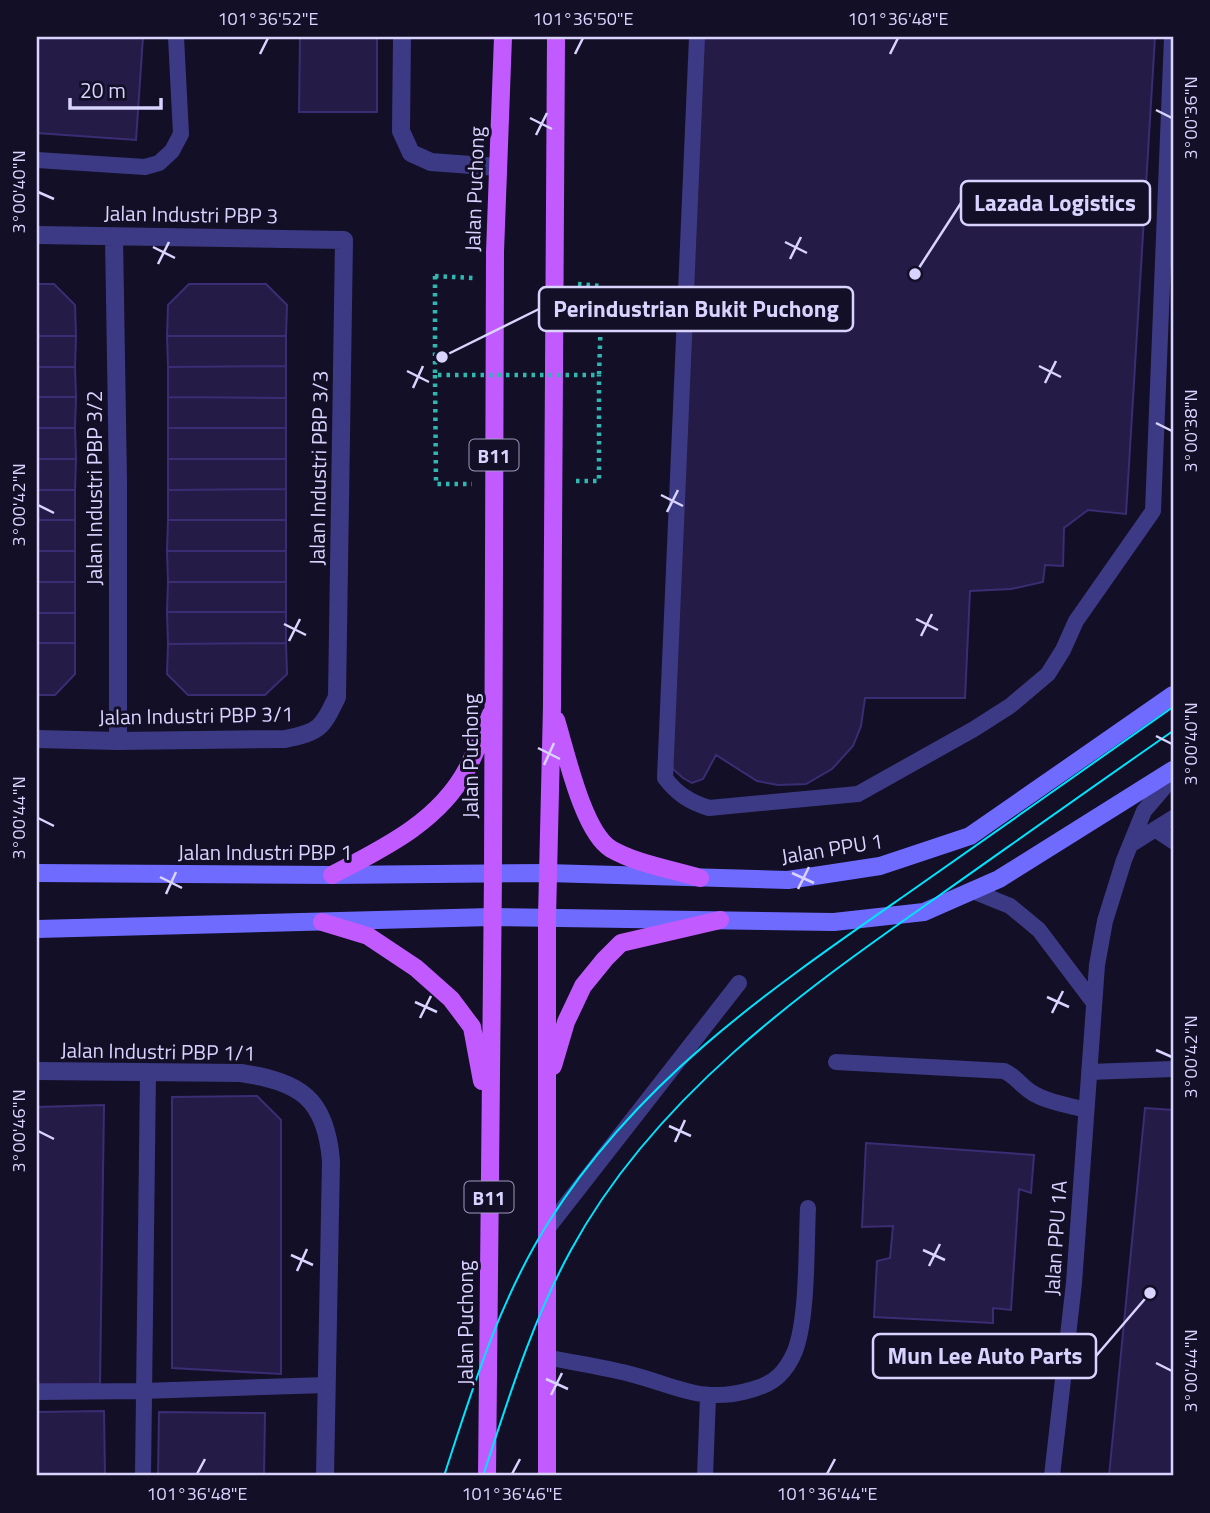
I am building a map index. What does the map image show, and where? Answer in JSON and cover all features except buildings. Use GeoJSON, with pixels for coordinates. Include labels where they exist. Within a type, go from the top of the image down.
{"type":"FeatureCollection","features":[{"type":"Feature","properties":{"kind":"main road","name":"Jalan Puchong"},"geometry":{"type":"LineString","coordinates":[[487,1476],[495,278],[503,37]]}},
{"type":"Feature","properties":{"kind":"main road"},"geometry":{"type":"LineString","coordinates":[[547,1476],[547,873],[552,706],[556,37]]}},
{"type":"Feature","properties":{"kind":"main road","name":"Jalan PPU 1"},"geometry":{"type":"LineString","coordinates":[[493,874],[788,880],[880,866],[971,836],[1173,695]]}},
{"type":"Feature","properties":{"kind":"main road"},"geometry":{"type":"LineString","coordinates":[[552,706],[592,828],[608,847],[631,858],[700,878]]}},
{"type":"Feature","properties":{"kind":"main road"},"geometry":{"type":"LineString","coordinates":[[332,875],[388,846],[444,800],[466,771],[493,708]]}},
{"type":"Feature","properties":{"kind":"main road"},"geometry":{"type":"LineString","coordinates":[[37,929],[491,917],[834,922],[924,912],[999,879],[1173,770]]}},
{"type":"Feature","properties":{"kind":"main road","name":"Jalan Industri PBP 1"},"geometry":{"type":"LineString","coordinates":[[37,873],[493,874]]}},
{"type":"Feature","properties":{"kind":"main road"},"geometry":{"type":"LineString","coordinates":[[547,1086],[566,1022],[583,986],[621,943],[720,920]]}},
{"type":"Feature","properties":{"kind":"main road"},"geometry":{"type":"LineString","coordinates":[[322,922],[368,936],[416,968],[451,999],[472,1027],[489,1122]]}},
{"type":"Feature","properties":{"kind":"street"},"geometry":{"type":"LineString","coordinates":[[402,37],[401,131],[411,153],[431,162],[498,167]]}},
{"type":"Feature","properties":{"kind":"street","name":"Jalan Industri PBP 3"},"geometry":{"type":"LineString","coordinates":[[37,235],[344,240]]}},
{"type":"Feature","properties":{"kind":"street","name":"Jalan Industri PBP 3/2"},"geometry":{"type":"LineString","coordinates":[[114,236],[118,741]]}},
{"type":"Feature","properties":{"kind":"street","name":"Jalan Industri PBP 3/3"},"geometry":{"type":"LineString","coordinates":[[337,697],[344,240]]}},
{"type":"Feature","properties":{"kind":"street","name":"Jalan Industri PBP 3/1"},"geometry":{"type":"LineString","coordinates":[[37,739],[285,739],[310,734],[325,722],[337,697]]}},
{"type":"Feature","properties":{"kind":"street","name":"Jalan Industri PBP 1/1"},"geometry":{"type":"LineString","coordinates":[[37,1071],[241,1073],[273,1078],[298,1090],[319,1111],[329,1135],[331,1161],[326,1476]]}},
{"type":"Feature","properties":{"kind":"lane"},"geometry":{"type":"LineString","coordinates":[[37,160],[145,167],[159,163],[172,151],[181,135],[176,37]]}},
{"type":"Feature","properties":{"kind":"lane"},"geometry":{"type":"LineString","coordinates":[[697,37],[665,778],[675,790],[693,803],[709,808],[858,794],[1010,706],[1048,674],[1076,621],[1153,511],[1172,37]]}},
{"type":"Feature","properties":{"kind":"lane","name":"Jalan PPU 1A"},"geometry":{"type":"LineString","coordinates":[[1052,1476],[1073,1283],[1094,1003],[1105,921],[1144,811],[1173,777]]}},
{"type":"Feature","properties":{"kind":"lane"},"geometry":{"type":"LineString","coordinates":[[1130,845],[1173,818]]}},
{"type":"Feature","properties":{"kind":"lane"},"geometry":{"type":"LineString","coordinates":[[1156,829],[1173,841]]}},
{"type":"Feature","properties":{"kind":"lane"},"geometry":{"type":"LineString","coordinates":[[973,891],[1010,906],[1039,930],[1094,1003]]}},
{"type":"Feature","properties":{"kind":"lane"},"geometry":{"type":"LineString","coordinates":[[547,1229],[739,983]]}},
{"type":"Feature","properties":{"kind":"lane"},"geometry":{"type":"LineString","coordinates":[[836,1062],[1004,1071],[1013,1074],[1038,1097],[1086,1110]]}},
{"type":"Feature","properties":{"kind":"lane"},"geometry":{"type":"LineString","coordinates":[[1088,1072],[1173,1069]]}},
{"type":"Feature","properties":{"kind":"lane"},"geometry":{"type":"LineString","coordinates":[[143,1476],[148,1073]]}},
{"type":"Feature","properties":{"kind":"lane"},"geometry":{"type":"LineString","coordinates":[[546,1357],[631,1374],[708,1397],[737,1395],[769,1385],[783,1373],[795,1351],[802,1327],[808,1208]]}},
{"type":"Feature","properties":{"kind":"lane"},"geometry":{"type":"LineString","coordinates":[[37,1392],[327,1385]]}},
{"type":"Feature","properties":{"kind":"lane"},"geometry":{"type":"LineString","coordinates":[[705,1476],[708,1397]]}},
{"type":"Feature","properties":{"kind":"path"},"geometry":{"type":"LineString","coordinates":[[494,484],[436,484],[435,276],[495,278]]}},
{"type":"Feature","properties":{"kind":"path"},"geometry":{"type":"LineString","coordinates":[[599,481],[602,286]]}},
{"type":"Feature","properties":{"kind":"path"},"geometry":{"type":"LineString","coordinates":[[435,375],[599,375]]}},
{"type":"Feature","properties":{"kind":"tram line"},"geometry":{"type":"LineString","coordinates":[[444,1476],[488,1347],[515,1283],[548,1223],[622,1125],[664,1082],[755,1004],[853,931],[1173,707]]}},
{"type":"Feature","properties":{"kind":"tram line"},"geometry":{"type":"LineString","coordinates":[[483,1476],[533,1333],[571,1250],[605,1195],[644,1144],[687,1096],[734,1052],[835,970],[1173,731]]}},
{"type":"Feature","properties":{"kind":"place","name":"Lazada Logistics"},"geometry":{"type":"Point","coordinates":[915,274]}},
{"type":"Feature","properties":{"kind":"place","name":"Perindustrian Bukit Puchong"},"geometry":{"type":"Point","coordinates":[442,357]}},
{"type":"Feature","properties":{"kind":"place","name":"Mun Lee Auto Parts"},"geometry":{"type":"Point","coordinates":[1150,1293]}}]}
